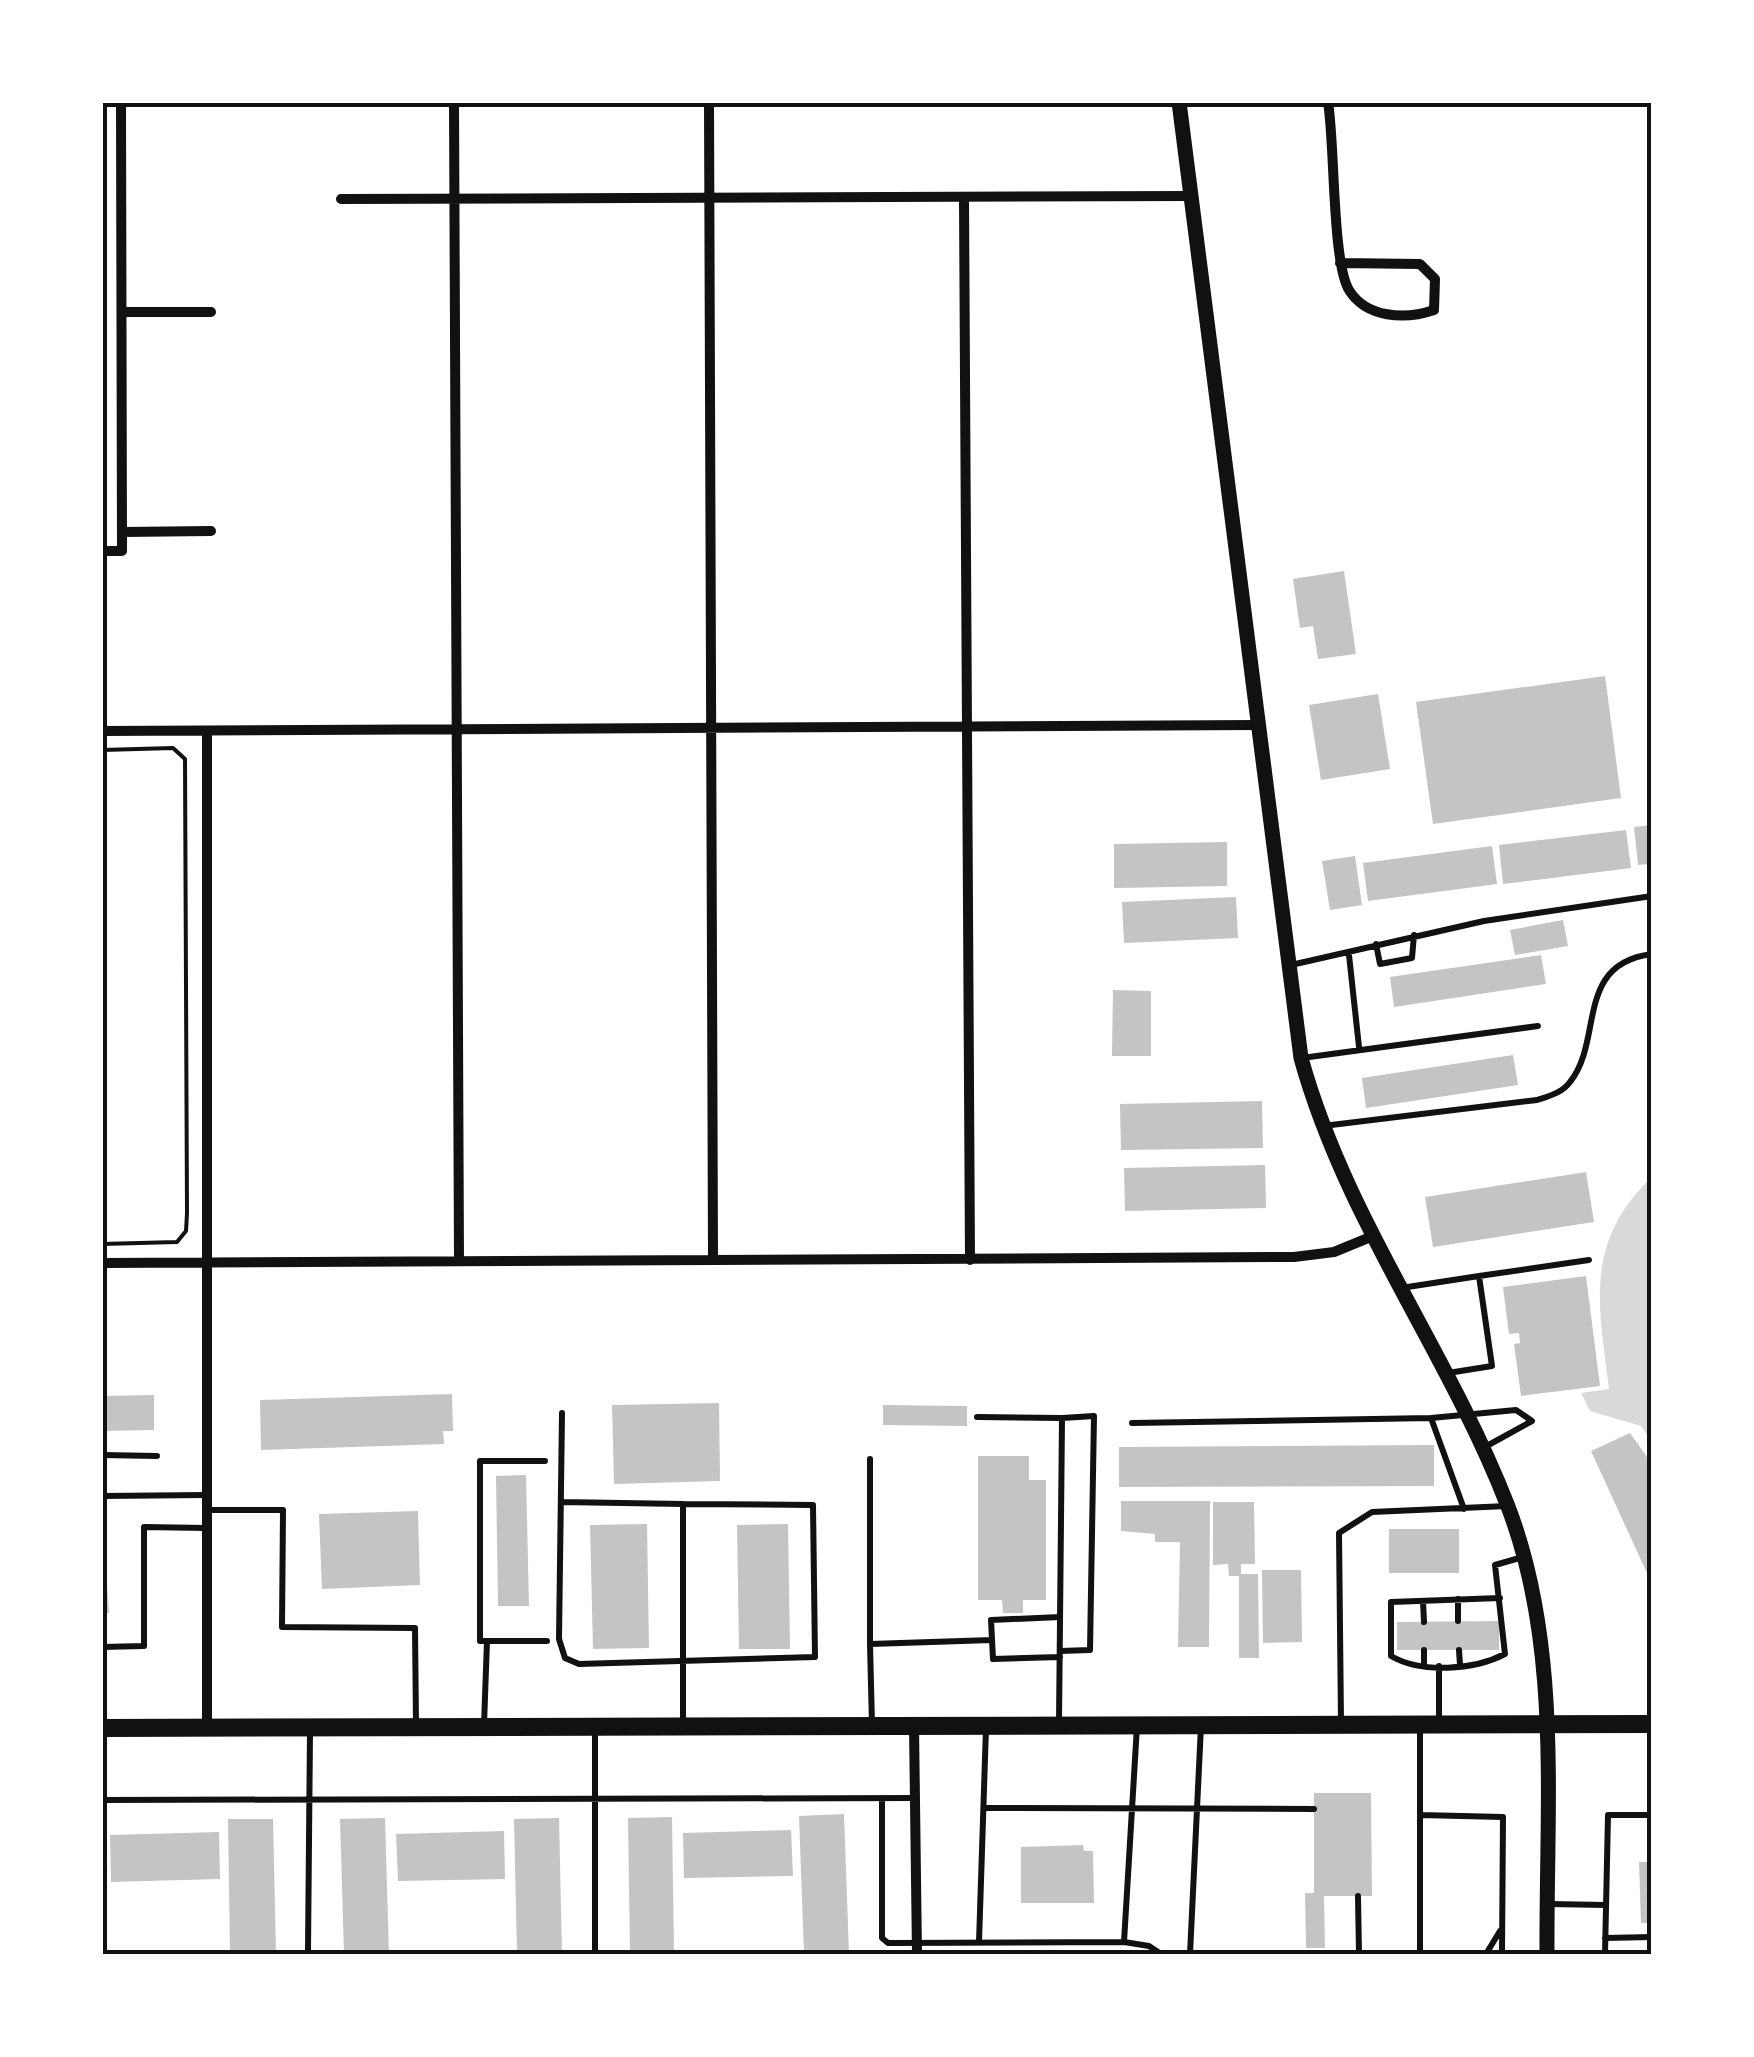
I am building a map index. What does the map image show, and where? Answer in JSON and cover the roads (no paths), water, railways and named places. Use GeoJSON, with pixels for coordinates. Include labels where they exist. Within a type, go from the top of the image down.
{"type":"FeatureCollection","features":[{"type":"Feature","properties":{"kind":"main road"},"geometry":{"type":"LineString","coordinates":[[102,1728],[1652,1724]]}},
{"type":"Feature","properties":{"kind":"street"},"geometry":{"type":"LineString","coordinates":[[102,551],[122,551],[121,102]]}},
{"type":"Feature","properties":{"kind":"street"},"geometry":{"type":"LineString","coordinates":[[454,102],[459,1261]]}},
{"type":"Feature","properties":{"kind":"street"},"geometry":{"type":"LineString","coordinates":[[710,102],[713,1259]]}},
{"type":"Feature","properties":{"kind":"street"},"geometry":{"type":"LineString","coordinates":[[1179,102],[1301,1058],[1320,1126],[1508,1506],[1536,1609],[1546,1724],[1547,1954]]}},
{"type":"Feature","properties":{"kind":"street"},"geometry":{"type":"LineString","coordinates":[[1328,102],[1340,262],[1349,290],[1365,307],[1388,315],[1434,310],[1434,279],[1420,264],[1340,262]]}},
{"type":"Feature","properties":{"kind":"street"},"geometry":{"type":"LineString","coordinates":[[341,199],[1191,196]]}},
{"type":"Feature","properties":{"kind":"street"},"geometry":{"type":"LineString","coordinates":[[964,198],[970,1260]]}},
{"type":"Feature","properties":{"kind":"street"},"geometry":{"type":"LineString","coordinates":[[122,312],[211,312]]}},
{"type":"Feature","properties":{"kind":"street"},"geometry":{"type":"LineString","coordinates":[[122,532],[210,531]]}},
{"type":"Feature","properties":{"kind":"street"},"geometry":{"type":"LineString","coordinates":[[102,731],[1258,725]]}},
{"type":"Feature","properties":{"kind":"street"},"geometry":{"type":"LineString","coordinates":[[207,731],[207,1727]]}},
{"type":"Feature","properties":{"kind":"street"},"geometry":{"type":"LineString","coordinates":[[102,1263],[1294,1257],[1334,1252],[1373,1236]]}},
{"type":"Feature","properties":{"kind":"street"},"geometry":{"type":"LineString","coordinates":[[914,1724],[917,1948]]}},
{"type":"Feature","properties":{"kind":"lane"},"geometry":{"type":"LineString","coordinates":[[1290,966],[1414,936],[1652,896]]}},
{"type":"Feature","properties":{"kind":"lane"},"geometry":{"type":"LineString","coordinates":[[1376,944],[1380,964],[1412,958],[1414,936]]}},
{"type":"Feature","properties":{"kind":"lane"},"geometry":{"type":"LineString","coordinates":[[1320,1126],[1536,1100],[1558,1093],[1572,1080],[1601,985],[1617,965],[1652,954]]}},
{"type":"Feature","properties":{"kind":"lane"},"geometry":{"type":"LineString","coordinates":[[1348,955],[1359,1047]]}},
{"type":"Feature","properties":{"kind":"lane"},"geometry":{"type":"LineString","coordinates":[[1301,1058],[1359,1047],[1538,1026]]}},
{"type":"Feature","properties":{"kind":"lane"},"geometry":{"type":"LineString","coordinates":[[1399,1288],[1589,1260]]}},
{"type":"Feature","properties":{"kind":"lane"},"geometry":{"type":"LineString","coordinates":[[1442,1374],[1492,1366],[1479,1276]]}},
{"type":"Feature","properties":{"kind":"lane"},"geometry":{"type":"LineString","coordinates":[[1132,1423],[1466,1418],[1516,1410],[1532,1420],[1507,1439],[1482,1449]]}},
{"type":"Feature","properties":{"kind":"lane"},"geometry":{"type":"LineString","coordinates":[[561,1502],[812,1505],[815,1657],[579,1664],[565,1658],[559,1639],[562,1413]]}},
{"type":"Feature","properties":{"kind":"lane"},"geometry":{"type":"LineString","coordinates":[[977,1417],[1094,1416],[1090,1650],[993,1658],[992,1620],[1060,1616]]}},
{"type":"Feature","properties":{"kind":"lane"},"geometry":{"type":"LineString","coordinates":[[1059,1724],[1062,1418]]}},
{"type":"Feature","properties":{"kind":"lane"},"geometry":{"type":"LineString","coordinates":[[1431,1418],[1464,1510]]}},
{"type":"Feature","properties":{"kind":"lane"},"geometry":{"type":"LineString","coordinates":[[102,1456],[157,1456]]}},
{"type":"Feature","properties":{"kind":"lane"},"geometry":{"type":"LineString","coordinates":[[870,1460],[872,1725]]}},
{"type":"Feature","properties":{"kind":"lane"},"geometry":{"type":"LineString","coordinates":[[545,1461],[480,1461],[480,1640],[547,1641]]}},
{"type":"Feature","properties":{"kind":"lane"},"geometry":{"type":"LineString","coordinates":[[102,1496],[207,1495]]}},
{"type":"Feature","properties":{"kind":"lane"},"geometry":{"type":"LineString","coordinates":[[683,1504],[683,1726]]}},
{"type":"Feature","properties":{"kind":"lane"},"geometry":{"type":"LineString","coordinates":[[1342,1723],[1339,1534],[1372,1512],[1508,1506]]}},
{"type":"Feature","properties":{"kind":"lane"},"geometry":{"type":"LineString","coordinates":[[207,1510],[282,1510],[282,1626],[415,1628],[416,1726]]}},
{"type":"Feature","properties":{"kind":"lane"},"geometry":{"type":"LineString","coordinates":[[102,1647],[144,1646],[144,1527],[208,1528]]}},
{"type":"Feature","properties":{"kind":"lane"},"geometry":{"type":"LineString","coordinates":[[1500,1598],[1391,1602],[1391,1656],[1409,1666],[1439,1666],[1485,1664],[1505,1654],[1500,1598],[1495,1565],[1522,1558]]}},
{"type":"Feature","properties":{"kind":"lane"},"geometry":{"type":"LineString","coordinates":[[1458,1600],[1458,1622]]}},
{"type":"Feature","properties":{"kind":"lane"},"geometry":{"type":"LineString","coordinates":[[1423,1601],[1424,1622]]}},
{"type":"Feature","properties":{"kind":"lane"},"geometry":{"type":"LineString","coordinates":[[870,1644],[992,1640]]}},
{"type":"Feature","properties":{"kind":"lane"},"geometry":{"type":"LineString","coordinates":[[484,1726],[487,1641]]}},
{"type":"Feature","properties":{"kind":"lane"},"geometry":{"type":"LineString","coordinates":[[1424,1650],[1424,1666]]}},
{"type":"Feature","properties":{"kind":"lane"},"geometry":{"type":"LineString","coordinates":[[1459,1650],[1460,1665]]}},
{"type":"Feature","properties":{"kind":"lane"},"geometry":{"type":"LineString","coordinates":[[1439,1666],[1440,1724]]}},
{"type":"Feature","properties":{"kind":"lane"},"geometry":{"type":"LineString","coordinates":[[980,1942],[986,1724]]}},
{"type":"Feature","properties":{"kind":"lane"},"geometry":{"type":"LineString","coordinates":[[1124,1942],[1137,1724]]}},
{"type":"Feature","properties":{"kind":"lane"},"geometry":{"type":"LineString","coordinates":[[1190,1954],[1201,1724]]}},
{"type":"Feature","properties":{"kind":"lane"},"geometry":{"type":"LineString","coordinates":[[1420,1724],[1420,1954]]}},
{"type":"Feature","properties":{"kind":"lane"},"geometry":{"type":"LineString","coordinates":[[595,1726],[595,1954]]}},
{"type":"Feature","properties":{"kind":"lane"},"geometry":{"type":"LineString","coordinates":[[308,1950],[310,1727]]}},
{"type":"Feature","properties":{"kind":"lane"},"geometry":{"type":"LineString","coordinates":[[882,1798],[882,1938],[888,1944],[917,1948],[980,1942],[1124,1942],[1149,1946],[1161,1954]]}},
{"type":"Feature","properties":{"kind":"lane"},"geometry":{"type":"LineString","coordinates":[[102,1800],[915,1798]]}},
{"type":"Feature","properties":{"kind":"lane"},"geometry":{"type":"LineString","coordinates":[[984,1808],[1314,1809]]}},
{"type":"Feature","properties":{"kind":"lane"},"geometry":{"type":"LineString","coordinates":[[1605,1954],[1608,1814],[1652,1814]]}},
{"type":"Feature","properties":{"kind":"lane"},"geometry":{"type":"LineString","coordinates":[[1420,1815],[1503,1817],[1502,1954]]}},
{"type":"Feature","properties":{"kind":"lane"},"geometry":{"type":"LineString","coordinates":[[1358,1896],[1359,1954]]}},
{"type":"Feature","properties":{"kind":"lane"},"geometry":{"type":"LineString","coordinates":[[1547,1904],[1606,1905]]}},
{"type":"Feature","properties":{"kind":"lane"},"geometry":{"type":"LineString","coordinates":[[1486,1954],[1502,1928]]}},
{"type":"Feature","properties":{"kind":"lane"},"geometry":{"type":"LineString","coordinates":[[1606,1938],[1652,1937]]}}]}
